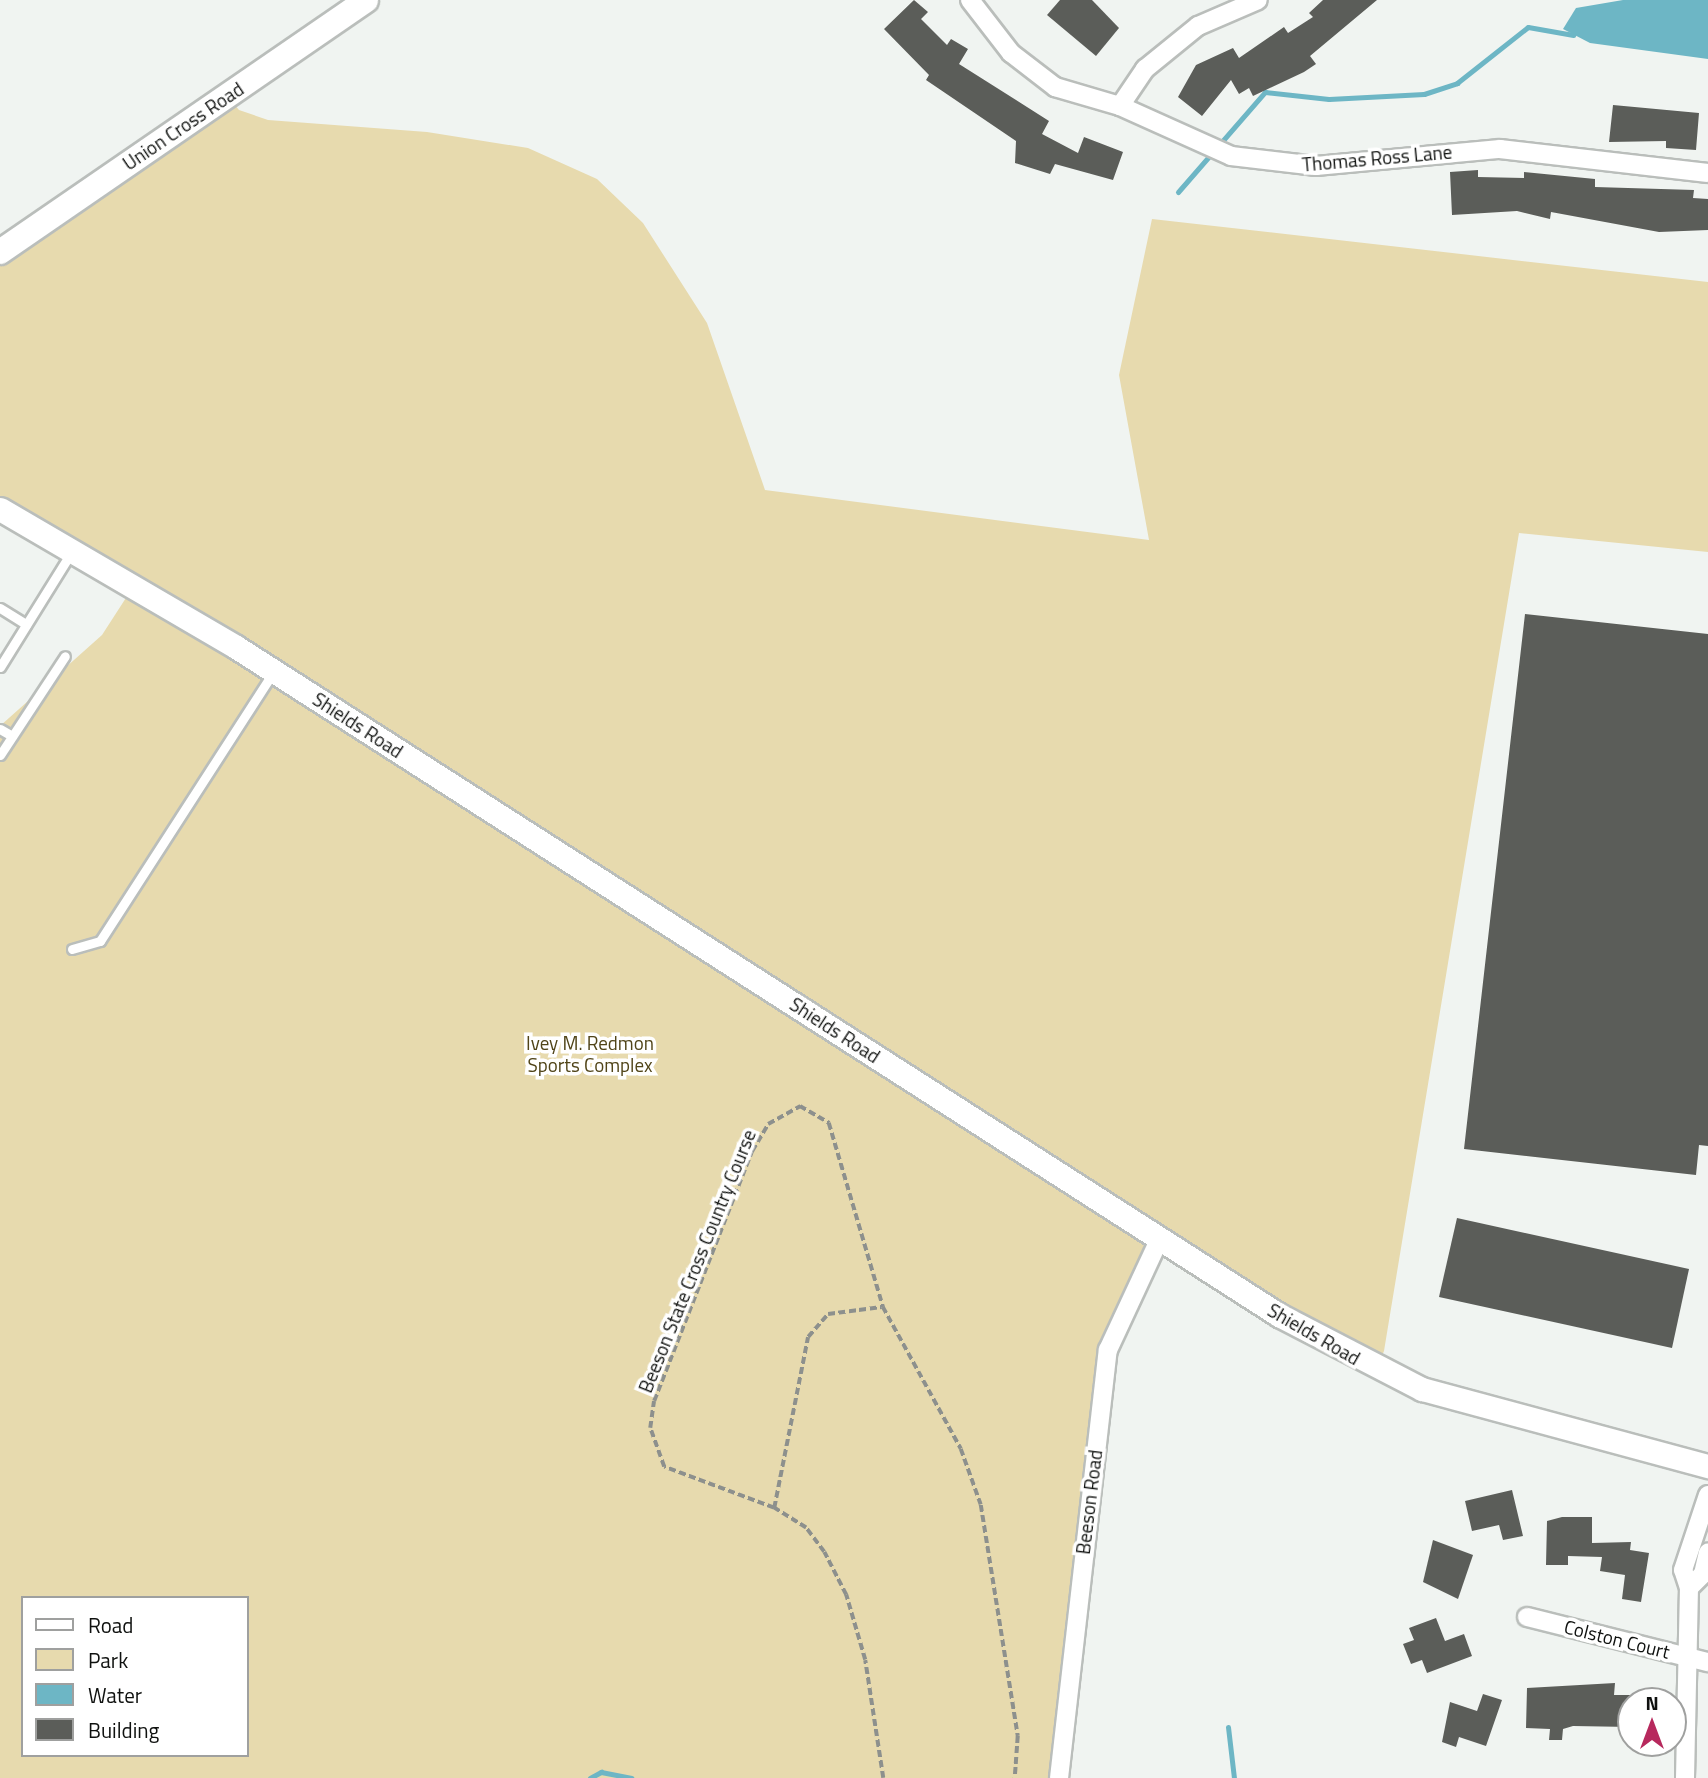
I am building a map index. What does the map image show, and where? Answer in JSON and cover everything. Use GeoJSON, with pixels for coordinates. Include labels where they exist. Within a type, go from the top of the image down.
{"type":"FeatureCollection","features":[{"type":"Feature","properties":{"kind":"main road","name":"Union Cross Road"},"geometry":{"type":"LineString","coordinates":[[0,252],[366,0]]}},
{"type":"Feature","properties":{"kind":"street","name":"Thomas Ross Lane"},"geometry":{"type":"LineString","coordinates":[[970,0],[1011,53],[1055,87],[1120,106],[1231,156],[1266,164],[1316,166],[1500,149],[1708,173]]}},
{"type":"Feature","properties":{"kind":"street"},"geometry":{"type":"LineString","coordinates":[[1120,106],[1144,69],[1198,26],[1258,0]]}},
{"type":"Feature","properties":{"kind":"street","name":"Shields Road"},"geometry":{"type":"LineString","coordinates":[[0,509],[274,671],[1279,1315],[1396,1379],[1708,1466]]}},
{"type":"Feature","properties":{"kind":"street","name":"Beeson Road"},"geometry":{"type":"LineString","coordinates":[[1059,1778],[1108,1350],[1160,1238]]}},
{"type":"Feature","properties":{"kind":"street"},"geometry":{"type":"LineString","coordinates":[[1685,1778],[1689,1588],[1684,1570],[1708,1495]]}},
{"type":"Feature","properties":{"kind":"street"},"geometry":{"type":"LineString","coordinates":[[1689,1588],[1703,1574],[1708,1553]]}},
{"type":"Feature","properties":{"kind":"street","name":"Colston Court"},"geometry":{"type":"LineString","coordinates":[[1527,1616],[1708,1662]]}},
{"type":"Feature","properties":{"kind":"lane"},"geometry":{"type":"LineString","coordinates":[[0,667],[72,551]]}},
{"type":"Feature","properties":{"kind":"lane"},"geometry":{"type":"LineString","coordinates":[[0,608],[26,624]]}},
{"type":"Feature","properties":{"kind":"lane"},"geometry":{"type":"LineString","coordinates":[[0,755],[65,656]]}},
{"type":"Feature","properties":{"kind":"lane"},"geometry":{"type":"LineString","coordinates":[[72,949],[100,941],[274,671]]}},
{"type":"Feature","properties":{"kind":"lane"},"geometry":{"type":"LineString","coordinates":[[0,729],[12,736]]}},
{"type":"Feature","properties":{"kind":"path","name":"Beeson State Cross Country Course"},"geometry":{"type":"LineString","coordinates":[[883,1778],[865,1660],[846,1595],[806,1528],[774,1508],[664,1466],[650,1428],[654,1401],[752,1151],[768,1124],[785,1112],[800,1106],[829,1123],[883,1307],[961,1449],[981,1506],[1018,1736],[1015,1778]]}},
{"type":"Feature","properties":{"kind":"path"},"geometry":{"type":"LineString","coordinates":[[774,1508],[808,1337],[828,1314],[883,1307]]}},
{"type":"Feature","properties":{"kind":"green space","name":"Ivey M. Redmon Sports Complex"},"geometry":{"type":"Polygon","coordinates":[[[227,96],[239,110],[268,120],[427,132],[528,148],[597,179],[643,223],[707,323],[765,490],[1149,540],[1119,375],[1152,219],[1708,282],[1708,552],[1519,533],[1384,1351],[1376,1369],[1160,1238],[1108,1350],[1059,1778],[0,1778],[0,726],[102,635],[133,587],[0,509],[0,252],[227,96]]]}},
{"type":"Feature","properties":{"kind":"water"},"geometry":{"type":"Polygon","coordinates":[[[1623,0],[1708,0],[1708,59],[1590,43],[1563,29],[1576,8],[1623,0]]]}},
{"type":"Feature","properties":{"kind":"building"},"geometry":{"type":"Polygon","coordinates":[[[914,0],[928,12],[921,19],[947,45],[951,39],[968,49],[959,64],[1049,121],[1042,134],[1078,153],[1084,137],[1123,152],[1113,180],[1055,164],[1050,174],[1015,163],[1016,141],[926,80],[929,75],[884,29],[914,0]]]}},
{"type":"Feature","properties":{"kind":"building"},"geometry":{"type":"Polygon","coordinates":[[[1060,0],[1092,0],[1119,28],[1096,56],[1047,15],[1060,0]]]}},
{"type":"Feature","properties":{"kind":"building"},"geometry":{"type":"Polygon","coordinates":[[[1323,0],[1377,0],[1310,56],[1316,64],[1304,72],[1253,96],[1249,88],[1239,94],[1231,80],[1202,116],[1178,97],[1196,65],[1233,48],[1239,58],[1284,27],[1288,33],[1313,17],[1309,13],[1323,0]]]}},
{"type":"Feature","properties":{"kind":"building"},"geometry":{"type":"Polygon","coordinates":[[[1613,105],[1699,113],[1696,150],[1666,148],[1666,141],[1609,142],[1613,105]]]}},
{"type":"Feature","properties":{"kind":"building"},"geometry":{"type":"Polygon","coordinates":[[[1478,170],[1478,177],[1524,178],[1524,172],[1595,179],[1595,187],[1694,190],[1693,198],[1708,199],[1708,230],[1659,232],[1551,212],[1550,219],[1517,211],[1452,215],[1450,172],[1478,170]]]}},
{"type":"Feature","properties":{"kind":"building"},"geometry":{"type":"Polygon","coordinates":[[[1525,614],[1708,634],[1708,1146],[1699,1145],[1696,1175],[1464,1149],[1525,614]]]}},
{"type":"Feature","properties":{"kind":"building"},"geometry":{"type":"Polygon","coordinates":[[[1457,1218],[1689,1269],[1672,1348],[1439,1297],[1457,1218]]]}},
{"type":"Feature","properties":{"kind":"building"},"geometry":{"type":"Polygon","coordinates":[[[1512,1490],[1523,1536],[1503,1540],[1499,1525],[1472,1531],[1465,1501],[1512,1490]]]}},
{"type":"Feature","properties":{"kind":"building"},"geometry":{"type":"Polygon","coordinates":[[[1562,1517],[1592,1517],[1592,1543],[1631,1542],[1630,1550],[1649,1553],[1641,1602],[1622,1599],[1625,1575],[1600,1571],[1602,1557],[1568,1556],[1568,1565],[1546,1565],[1547,1521],[1562,1517]]]}},
{"type":"Feature","properties":{"kind":"building"},"geometry":{"type":"Polygon","coordinates":[[[1433,1540],[1473,1555],[1458,1599],[1423,1582],[1433,1540]]]}},
{"type":"Feature","properties":{"kind":"building"},"geometry":{"type":"Polygon","coordinates":[[[1436,1618],[1445,1641],[1464,1634],[1472,1656],[1427,1673],[1422,1660],[1411,1664],[1403,1644],[1414,1640],[1409,1628],[1436,1618]]]}},
{"type":"Feature","properties":{"kind":"building"},"geometry":{"type":"Polygon","coordinates":[[[1615,1683],[1617,1727],[1573,1726],[1563,1729],[1562,1740],[1549,1740],[1550,1729],[1526,1728],[1527,1688],[1615,1683]]]}},
{"type":"Feature","properties":{"kind":"building"},"geometry":{"type":"Polygon","coordinates":[[[1483,1694],[1502,1700],[1486,1746],[1459,1737],[1456,1747],[1442,1742],[1450,1702],[1477,1711],[1483,1694]]]}},
{"type":"Feature","properties":{"kind":"waterway"},"geometry":{"type":"LineString","coordinates":[[1178,192],[1265,92],[1329,99],[1424,94],[1457,83],[1528,27],[1573,35]]}},
{"type":"Feature","properties":{"kind":"waterway"},"geometry":{"type":"LineString","coordinates":[[1228,1727],[1234,1778]]}},
{"type":"Feature","properties":{"kind":"waterway"},"geometry":{"type":"LineString","coordinates":[[590,1778],[601,1772],[631,1778]]}}]}
